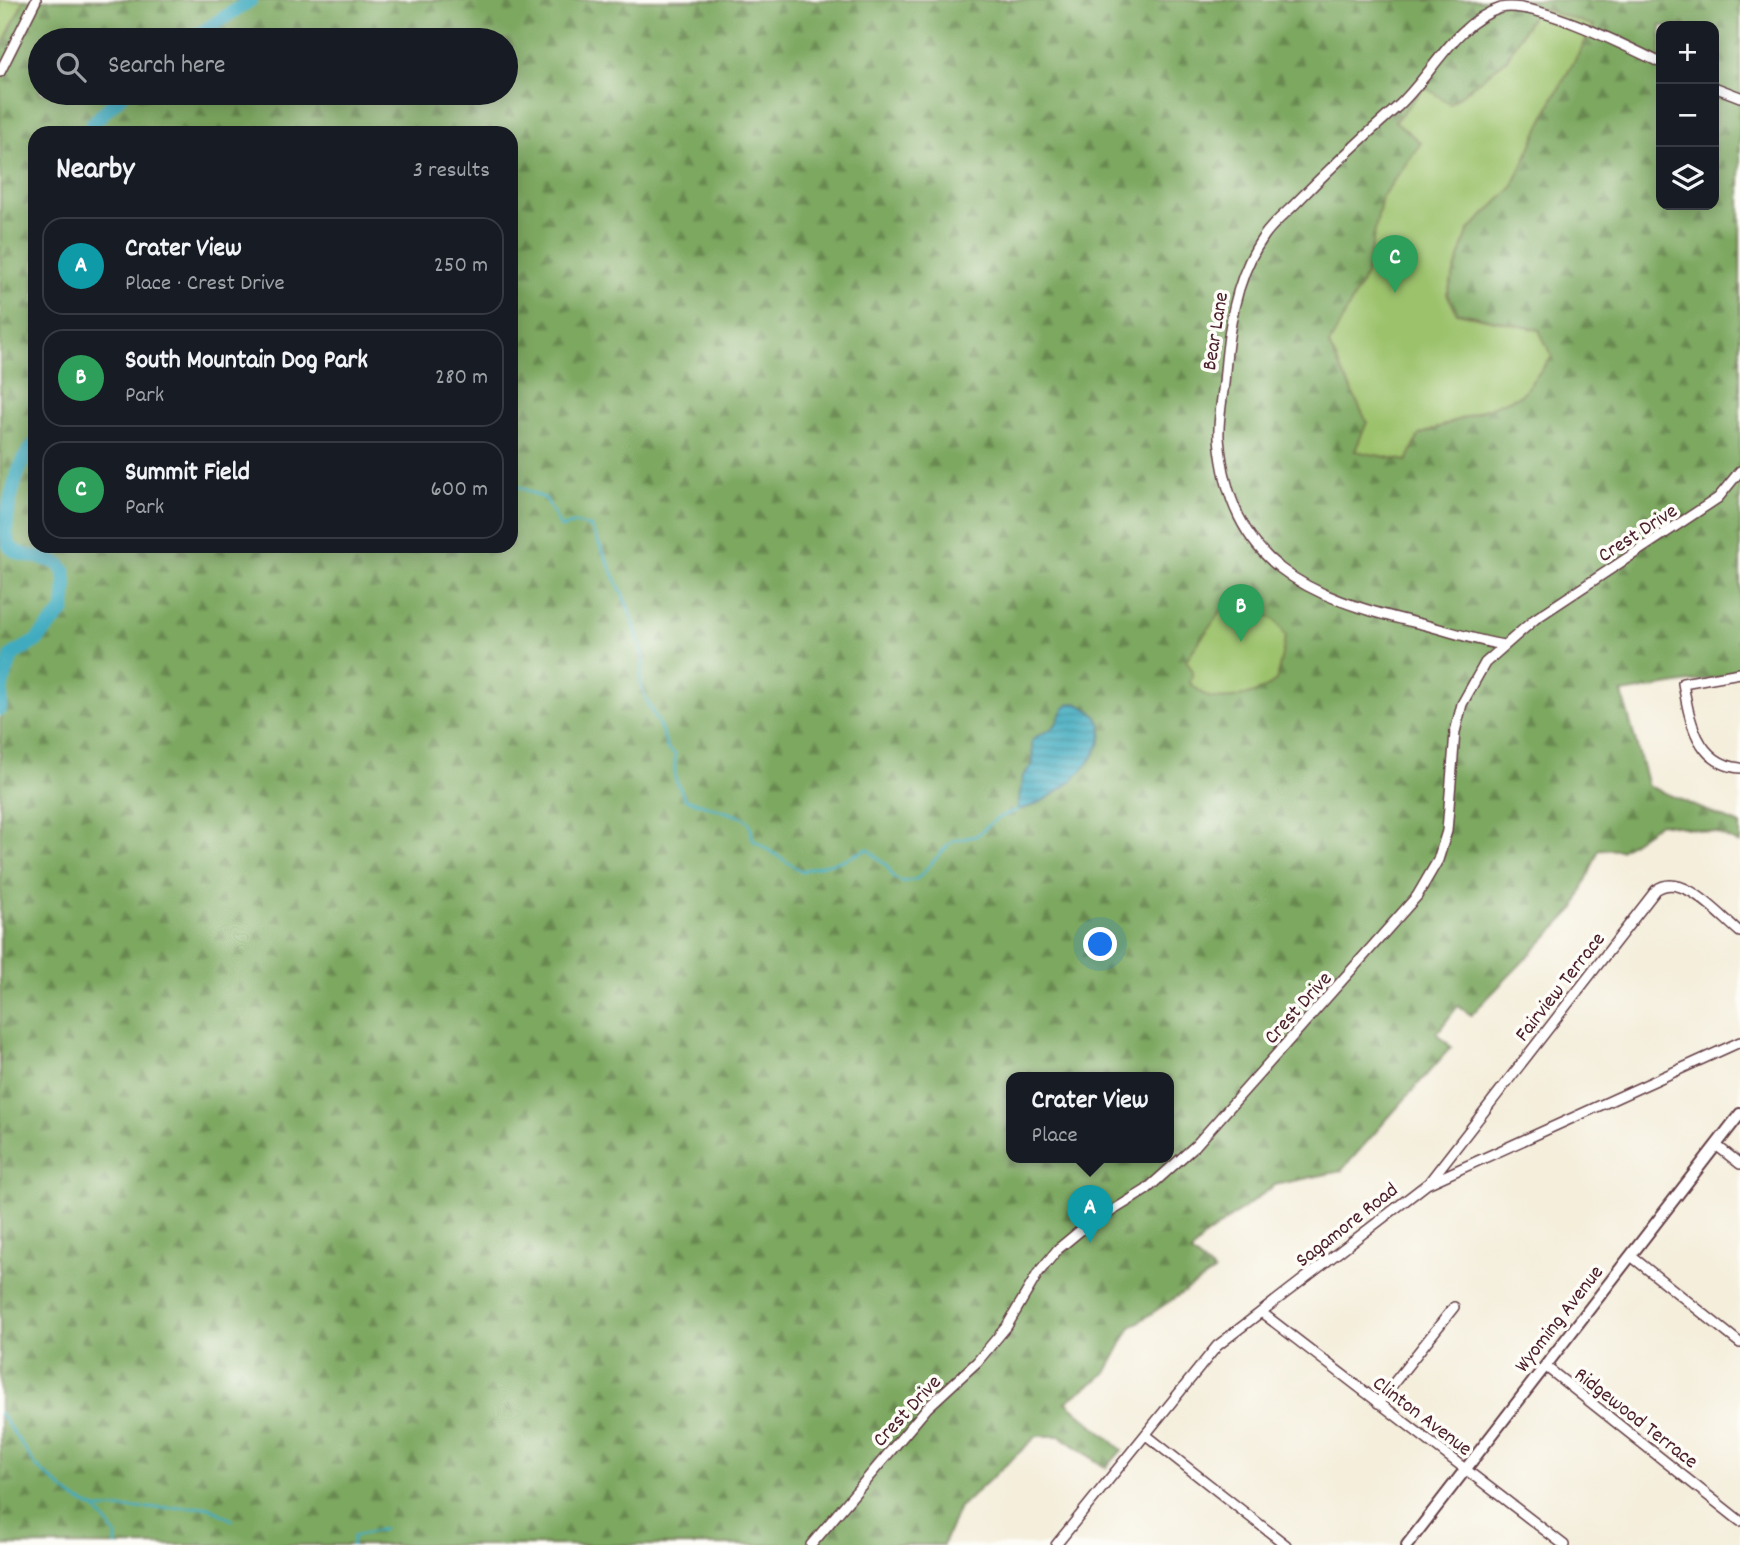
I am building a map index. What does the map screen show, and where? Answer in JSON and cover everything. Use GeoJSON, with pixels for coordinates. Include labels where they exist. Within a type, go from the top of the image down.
{"type":"FeatureCollection","features":[{"type":"Feature","properties":{"kind":"main road","name":"Wyoming Avenue"},"geometry":{"type":"LineString","coordinates":[[1408,1545],[1740,1114]]}},
{"type":"Feature","properties":{"kind":"street"},"geometry":{"type":"LineString","coordinates":[[0,72],[36,0]]}},
{"type":"Feature","properties":{"kind":"street","name":"Bear Lane"},"geometry":{"type":"LineString","coordinates":[[1503,645],[1339,602],[1307,587],[1263,555],[1242,522],[1227,484],[1219,436],[1230,324],[1239,286],[1264,235],[1332,165],[1408,97],[1458,36],[1480,17],[1504,7],[1525,8],[1587,28],[1656,61]]}},
{"type":"Feature","properties":{"kind":"street"},"geometry":{"type":"LineString","coordinates":[[1719,89],[1740,97]]}},
{"type":"Feature","properties":{"kind":"street","name":"Crest Drive"},"geometry":{"type":"LineString","coordinates":[[811,1545],[927,1408],[977,1362],[1000,1335],[1038,1273],[1058,1249],[1081,1230],[1146,1190],[1196,1145],[1405,913],[1438,860],[1447,831],[1455,732],[1462,704],[1485,663],[1535,619],[1718,498],[1740,471]]}},
{"type":"Feature","properties":{"kind":"street"},"geometry":{"type":"LineString","coordinates":[[1740,673],[1683,683],[1701,746],[1721,764],[1740,768]]}},
{"type":"Feature","properties":{"kind":"street","name":"Fairview Terrace"},"geometry":{"type":"LineString","coordinates":[[1427,1184],[1656,890],[1669,884],[1682,887],[1740,932]]}},
{"type":"Feature","properties":{"kind":"street","name":"Sagamore Road"},"geometry":{"type":"LineString","coordinates":[[1056,1545],[1217,1346],[1427,1184],[1740,1042]]}},
{"type":"Feature","properties":{"kind":"street"},"geometry":{"type":"LineString","coordinates":[[1716,1145],[1740,1164]]}},
{"type":"Feature","properties":{"kind":"street"},"geometry":{"type":"LineString","coordinates":[[1630,1256],[1740,1343]]}},
{"type":"Feature","properties":{"kind":"street"},"geometry":{"type":"LineString","coordinates":[[1378,1403],[1454,1307]]}},
{"type":"Feature","properties":{"kind":"street","name":"Clinton Avenue"},"geometry":{"type":"LineString","coordinates":[[1261,1312],[1564,1545]]}},
{"type":"Feature","properties":{"kind":"street","name":"Ridgewood Terrace"},"geometry":{"type":"LineString","coordinates":[[1545,1366],[1740,1521]]}},
{"type":"Feature","properties":{"kind":"street"},"geometry":{"type":"LineString","coordinates":[[1146,1435],[1286,1545]]}},
{"type":"Feature","properties":{"kind":"green space"},"geometry":{"type":"Polygon","coordinates":[[[0,0],[24,0],[0,50],[0,0]]]}},
{"type":"Feature","properties":{"kind":"green space"},"geometry":{"type":"Polygon","coordinates":[[[24,0],[1740,0],[1740,674],[1622,693],[1648,786],[1740,825],[1740,844],[1717,833],[1660,823],[1621,850],[1599,849],[1575,908],[1471,1015],[1458,1006],[1437,1033],[1451,1047],[1341,1171],[1275,1185],[1203,1238],[1191,1253],[1214,1272],[1131,1327],[1106,1373],[1066,1402],[1122,1450],[1106,1468],[1061,1436],[1037,1436],[958,1509],[943,1545],[0,1545],[0,50],[24,0]],[[1537,7],[1507,59],[1450,104],[1395,120],[1421,143],[1382,197],[1366,275],[1329,345],[1368,422],[1355,451],[1419,435],[1521,395],[1539,330],[1456,312],[1447,294],[1468,231],[1512,188],[1551,102],[1593,26],[1537,7]]]}},
{"type":"Feature","properties":{"kind":"green space"},"geometry":{"type":"Polygon","coordinates":[[[1537,7],[1594,26],[1551,102],[1512,188],[1468,231],[1447,294],[1457,313],[1539,330],[1552,357],[1521,395],[1419,435],[1407,461],[1355,451],[1367,422],[1329,345],[1366,275],[1382,197],[1421,143],[1395,121],[1425,87],[1450,104],[1507,59],[1537,7]]]}},
{"type":"Feature","properties":{"kind":"green space"},"geometry":{"type":"Polygon","coordinates":[[[1232,596],[1276,621],[1286,636],[1276,681],[1244,696],[1209,697],[1190,683],[1193,671],[1186,660],[1232,596]]]}},
{"type":"Feature","properties":{"kind":"water"},"geometry":{"type":"Polygon","coordinates":[[[1075,703],[1095,715],[1102,730],[1098,747],[1088,764],[1072,781],[1053,795],[1017,810],[1023,776],[1033,764],[1032,741],[1053,727],[1065,708],[1075,703]]]}},
{"type":"Feature","properties":{"kind":"waterway"},"geometry":{"type":"LineString","coordinates":[[208,28],[251,0]]}},
{"type":"Feature","properties":{"kind":"waterway"},"geometry":{"type":"LineString","coordinates":[[93,126],[112,105]]}},
{"type":"Feature","properties":{"kind":"waterway"},"geometry":{"type":"LineString","coordinates":[[0,709],[2,686],[12,655],[36,641],[64,610],[66,577],[61,566],[47,559],[22,554],[9,545],[7,522],[12,492],[28,453]]}},
{"type":"Feature","properties":{"kind":"waterway"},"geometry":{"type":"LineString","coordinates":[[518,486],[546,499],[561,528],[575,523],[591,527],[621,590],[639,639],[643,657],[643,692],[662,731],[667,749],[675,754],[675,778],[685,799],[745,818],[750,824],[753,840],[801,871],[843,860],[868,849],[887,866],[893,877],[902,882],[917,879],[952,841],[976,836],[996,819],[1017,810]]}},
{"type":"Feature","properties":{"kind":"waterway"},"geometry":{"type":"LineString","coordinates":[[0,1413],[36,1466],[73,1498],[96,1509],[209,1507],[232,1520]]}},
{"type":"Feature","properties":{"kind":"waterway"},"geometry":{"type":"LineString","coordinates":[[96,1509],[116,1535],[116,1545]]}},
{"type":"Feature","properties":{"kind":"waterway"},"geometry":{"type":"LineString","coordinates":[[352,1545],[354,1536],[384,1529]]}},
{"type":"Feature","properties":{"kind":"place","name":"Summit Field"},"geometry":{"type":"Point","coordinates":[1395,293]}},
{"type":"Feature","properties":{"kind":"place","name":"South Mountain Dog Park"},"geometry":{"type":"Point","coordinates":[1241,642]}},
{"type":"Feature","properties":{"kind":"place","name":"Crater View"},"geometry":{"type":"Point","coordinates":[1090,1243]}}]}
